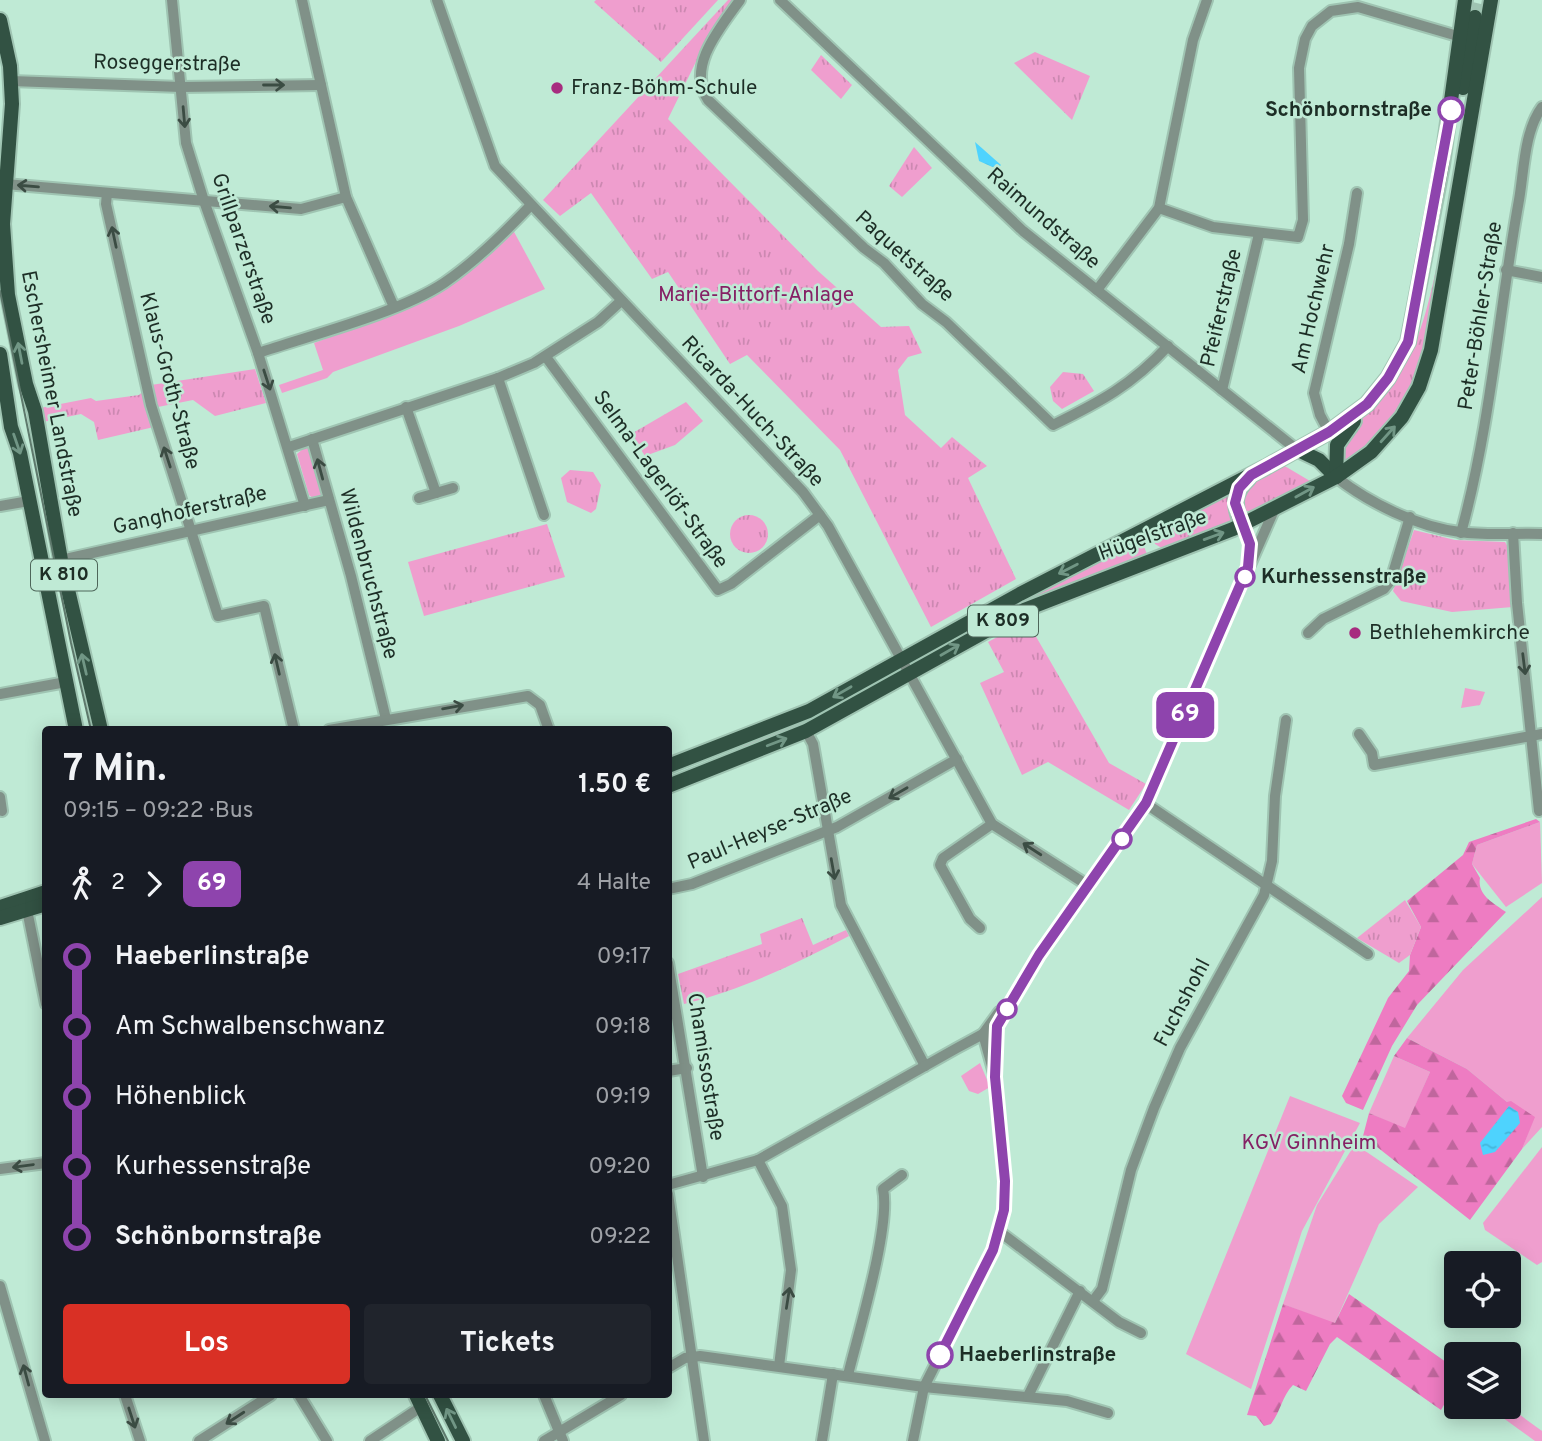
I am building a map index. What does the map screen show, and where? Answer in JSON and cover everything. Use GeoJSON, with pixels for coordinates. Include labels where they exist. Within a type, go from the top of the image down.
{"type":"FeatureCollection","features":[{"type":"Feature","properties":{"kind":"main road","name":"Hügelstraße"},"geometry":{"type":"LineString","coordinates":[[672,764],[809,711],[902,658],[1251,475],[1329,432],[1367,404],[1388,378],[1408,342],[1437,191],[1465,0]]}},
{"type":"Feature","properties":{"kind":"main road","name":"Hügelstraße"},"geometry":{"type":"LineString","coordinates":[[672,784],[806,730],[1053,596],[1242,525],[1336,477],[1371,452],[1393,429],[1411,404],[1425,370],[1491,0]]}},
{"type":"Feature","properties":{"kind":"main road","name":"K 809"},"geometry":{"type":"LineString","coordinates":[[1486,31],[1502,0]]}},
{"type":"Feature","properties":{"kind":"main road","name":"K 809"},"geometry":{"type":"LineString","coordinates":[[1408,342],[1434,259],[1475,17]]}},
{"type":"Feature","properties":{"kind":"main road","name":"Eschersheimer Landstraße"},"geometry":{"type":"LineString","coordinates":[[0,20],[11,81],[12,104],[4,224],[8,295],[26,384],[35,411],[61,560],[100,726]]}},
{"type":"Feature","properties":{"kind":"main road"},"geometry":{"type":"LineString","coordinates":[[0,94],[12,104]]}},
{"type":"Feature","properties":{"kind":"main road","name":"Eschersheimer Landstraße"},"geometry":{"type":"LineString","coordinates":[[0,354],[11,427],[20,453],[75,726]]}},
{"type":"Feature","properties":{"kind":"main road"},"geometry":{"type":"LineString","coordinates":[[1336,477],[1337,444],[1367,404]]}},
{"type":"Feature","properties":{"kind":"main road"},"geometry":{"type":"LineString","coordinates":[[1296,449],[1319,460],[1336,477]]}},
{"type":"Feature","properties":{"kind":"main road"},"geometry":{"type":"LineString","coordinates":[[1242,525],[1235,503],[1236,496],[1251,475]]}},
{"type":"Feature","properties":{"kind":"main road"},"geometry":{"type":"LineString","coordinates":[[739,738],[738,749],[746,754]]}},
{"type":"Feature","properties":{"kind":"main road"},"geometry":{"type":"LineString","coordinates":[[720,746],[725,754],[724,763]]}},
{"type":"Feature","properties":{"kind":"main road"},"geometry":{"type":"LineString","coordinates":[[0,907],[42,893]]}},
{"type":"Feature","properties":{"kind":"main road"},"geometry":{"type":"LineString","coordinates":[[0,918],[42,905]]}},
{"type":"Feature","properties":{"kind":"main road"},"geometry":{"type":"LineString","coordinates":[[442,1398],[463,1441]]}},
{"type":"Feature","properties":{"kind":"main road"},"geometry":{"type":"LineString","coordinates":[[419,1401],[438,1441]]}},
{"type":"Feature","properties":{"kind":"street","name":"Grillparzerstraße"},"geometry":{"type":"LineString","coordinates":[[172,0],[186,143],[289,447],[305,506]]}},
{"type":"Feature","properties":{"kind":"street"},"geometry":{"type":"LineString","coordinates":[[302,0],[346,197],[394,307]]}},
{"type":"Feature","properties":{"kind":"street","name":"Ricarda-Huch-Straße"},"geometry":{"type":"LineString","coordinates":[[437,0],[495,166],[803,492],[820,515],[902,658],[992,824]]}},
{"type":"Feature","properties":{"kind":"street","name":"Paquetstraße"},"geometry":{"type":"LineString","coordinates":[[740,0],[719,30],[700,69],[699,87],[708,100],[1053,425],[1117,393],[1142,374],[1167,346]]}},
{"type":"Feature","properties":{"kind":"street","name":"Raimundstraße"},"geometry":{"type":"LineString","coordinates":[[780,0],[1023,231],[1296,449]]}},
{"type":"Feature","properties":{"kind":"street"},"geometry":{"type":"LineString","coordinates":[[1097,290],[1159,208],[1193,40],[1207,0]]}},
{"type":"Feature","properties":{"kind":"street"},"geometry":{"type":"LineString","coordinates":[[1159,208],[1199,224],[1294,238],[1302,231],[1299,68],[1305,39],[1312,26],[1331,11],[1350,6],[1461,37]]}},
{"type":"Feature","properties":{"kind":"street","name":"Roseggerstraße"},"geometry":{"type":"LineString","coordinates":[[11,81],[181,87],[321,85]]}},
{"type":"Feature","properties":{"kind":"street","name":"Peter-Böhler-Straße"},"geometry":{"type":"LineString","coordinates":[[1461,533],[1485,413],[1506,270],[1534,122],[1542,107]]}},
{"type":"Feature","properties":{"kind":"street"},"geometry":{"type":"LineString","coordinates":[[5,184],[301,209],[346,197]]}},
{"type":"Feature","properties":{"kind":"street","name":"Am Hochwehr"},"geometry":{"type":"LineString","coordinates":[[1329,432],[1320,415],[1314,393],[1349,244],[1357,193]]}},
{"type":"Feature","properties":{"kind":"street","name":"Klaus-Groth-Straße"},"geometry":{"type":"LineString","coordinates":[[107,194],[106,204],[151,405],[218,616],[264,606],[293,726]]}},
{"type":"Feature","properties":{"kind":"street"},"geometry":{"type":"LineString","coordinates":[[258,353],[394,307],[442,285],[494,244],[531,205]]}},
{"type":"Feature","properties":{"kind":"street","name":"Pfeiferstraße"},"geometry":{"type":"LineString","coordinates":[[1222,390],[1259,234]]}},
{"type":"Feature","properties":{"kind":"street"},"geometry":{"type":"LineString","coordinates":[[1506,270],[1542,277]]}},
{"type":"Feature","properties":{"kind":"street"},"geometry":{"type":"LineString","coordinates":[[289,447],[498,378],[546,357],[597,322],[621,301]]}},
{"type":"Feature","properties":{"kind":"street","name":"Selma-Lagerlöf-Straße"},"geometry":{"type":"LineString","coordinates":[[546,357],[718,590],[731,584],[820,515]]}},
{"type":"Feature","properties":{"kind":"street"},"geometry":{"type":"LineString","coordinates":[[498,378],[544,515]]}},
{"type":"Feature","properties":{"kind":"street"},"geometry":{"type":"LineString","coordinates":[[406,407],[436,493]]}},
{"type":"Feature","properties":{"kind":"street","name":"Wildenbruchstraße"},"geometry":{"type":"LineString","coordinates":[[312,439],[351,576],[386,719]]}},
{"type":"Feature","properties":{"kind":"street"},"geometry":{"type":"LineString","coordinates":[[1336,477],[1358,493],[1410,517],[1461,533],[1542,534]]}},
{"type":"Feature","properties":{"kind":"street"},"geometry":{"type":"LineString","coordinates":[[419,498],[453,488]]}},
{"type":"Feature","properties":{"kind":"street","name":"Ganghoferstraße"},"geometry":{"type":"LineString","coordinates":[[61,560],[328,500]]}},
{"type":"Feature","properties":{"kind":"street"},"geometry":{"type":"LineString","coordinates":[[0,506],[29,501]]}},
{"type":"Feature","properties":{"kind":"street"},"geometry":{"type":"LineString","coordinates":[[672,1184],[758,1160],[944,1055],[988,1038],[1039,955],[1146,803],[1275,508]]}},
{"type":"Feature","properties":{"kind":"street"},"geometry":{"type":"LineString","coordinates":[[1308,633],[1323,619],[1384,589],[1391,580],[1410,517]]}},
{"type":"Feature","properties":{"kind":"street"},"geometry":{"type":"LineString","coordinates":[[1242,525],[1251,550],[1248,567]]}},
{"type":"Feature","properties":{"kind":"street"},"geometry":{"type":"LineString","coordinates":[[1513,533],[1517,603],[1538,734],[1539,811]]}},
{"type":"Feature","properties":{"kind":"street"},"geometry":{"type":"LineString","coordinates":[[0,694],[66,682]]}},
{"type":"Feature","properties":{"kind":"street"},"geometry":{"type":"LineString","coordinates":[[350,726],[528,696],[540,705],[548,726]]}},
{"type":"Feature","properties":{"kind":"street","name":"Fuchshohl"},"geometry":{"type":"LineString","coordinates":[[1093,1301],[1102,1289],[1131,1170],[1154,1108],[1180,1048],[1266,887],[1272,861],[1275,796],[1286,720]]}},
{"type":"Feature","properties":{"kind":"street"},"geometry":{"type":"LineString","coordinates":[[806,730],[813,744],[841,905],[925,1066]]}},
{"type":"Feature","properties":{"kind":"street"},"geometry":{"type":"LineString","coordinates":[[1359,734],[1372,753],[1374,765],[1538,734]]}},
{"type":"Feature","properties":{"kind":"street","name":"Paul-Heyse-Straße"},"geometry":{"type":"LineString","coordinates":[[672,888],[704,879],[837,827],[957,759]]}},
{"type":"Feature","properties":{"kind":"street"},"geometry":{"type":"LineString","coordinates":[[0,797],[2,811]]}},
{"type":"Feature","properties":{"kind":"street"},"geometry":{"type":"LineString","coordinates":[[1146,803],[1368,954]]}},
{"type":"Feature","properties":{"kind":"street"},"geometry":{"type":"LineString","coordinates":[[980,928],[970,919],[940,864],[943,858],[992,824],[1089,886]]}},
{"type":"Feature","properties":{"kind":"street"},"geometry":{"type":"LineString","coordinates":[[27,910],[42,952]]}},
{"type":"Feature","properties":{"kind":"street","name":"Chamissostraße"},"geometry":{"type":"LineString","coordinates":[[672,985],[703,1177]]}},
{"type":"Feature","properties":{"kind":"street"},"geometry":{"type":"LineString","coordinates":[[914,1441],[924,1387],[1000,1232],[1005,1181],[995,1077],[988,1038]]}},
{"type":"Feature","properties":{"kind":"street"},"geometry":{"type":"LineString","coordinates":[[672,1070],[687,1068]]}},
{"type":"Feature","properties":{"kind":"street"},"geometry":{"type":"LineString","coordinates":[[758,1160],[782,1206],[791,1270],[779,1366]]}},
{"type":"Feature","properties":{"kind":"street"},"geometry":{"type":"LineString","coordinates":[[0,1169],[42,1164]]}},
{"type":"Feature","properties":{"kind":"street"},"geometry":{"type":"LineString","coordinates":[[848,1375],[877,1253],[885,1198],[883,1189],[902,1175]]}},
{"type":"Feature","properties":{"kind":"street"},"geometry":{"type":"LineString","coordinates":[[672,1221],[704,1441]]}},
{"type":"Feature","properties":{"kind":"street"},"geometry":{"type":"LineString","coordinates":[[1000,1232],[1119,1322],[1141,1333]]}},
{"type":"Feature","properties":{"kind":"street"},"geometry":{"type":"LineString","coordinates":[[0,1286],[45,1441]]}},
{"type":"Feature","properties":{"kind":"street"},"geometry":{"type":"LineString","coordinates":[[1027,1396],[1080,1292]]}},
{"type":"Feature","properties":{"kind":"street"},"geometry":{"type":"LineString","coordinates":[[672,1366],[692,1356],[924,1387],[1067,1401],[1108,1413]]}},
{"type":"Feature","properties":{"kind":"street"},"geometry":{"type":"LineString","coordinates":[[822,1441],[833,1374]]}},
{"type":"Feature","properties":{"kind":"street"},"geometry":{"type":"LineString","coordinates":[[126,1398],[140,1441]]}},
{"type":"Feature","properties":{"kind":"street"},"geometry":{"type":"LineString","coordinates":[[199,1441],[266,1398]]}},
{"type":"Feature","properties":{"kind":"street"},"geometry":{"type":"LineString","coordinates":[[301,1398],[327,1441]]}},
{"type":"Feature","properties":{"kind":"street"},"geometry":{"type":"LineString","coordinates":[[545,1398],[561,1436]]}},
{"type":"Feature","properties":{"kind":"street"},"geometry":{"type":"LineString","coordinates":[[544,1441],[561,1436],[617,1398]]}},
{"type":"Feature","properties":{"kind":"street"},"geometry":{"type":"LineString","coordinates":[[369,1441],[419,1401]]}},
{"type":"Feature","properties":{"kind":"green space"},"geometry":{"type":"Polygon","coordinates":[[[718,0],[661,62],[594,2],[718,0]]]}},
{"type":"Feature","properties":{"kind":"green space","name":"Marie-Bittorf-Anlage"},"geometry":{"type":"Polygon","coordinates":[[[728,0],[733,0],[711,31],[668,119],[818,271],[881,327],[909,326],[922,353],[908,357],[898,370],[905,415],[941,448],[952,437],[987,466],[968,478],[1016,579],[931,627],[840,450],[747,355],[730,364],[668,272],[652,279],[591,193],[560,216],[543,200],[728,0]]]}},
{"type":"Feature","properties":{"kind":"green space"},"geometry":{"type":"Polygon","coordinates":[[[1035,52],[1090,76],[1072,120],[1014,63],[1035,52]]]}},
{"type":"Feature","properties":{"kind":"green space"},"geometry":{"type":"Polygon","coordinates":[[[821,55],[852,85],[841,99],[811,70],[821,55]]]}},
{"type":"Feature","properties":{"kind":"green space"},"geometry":{"type":"Polygon","coordinates":[[[914,147],[932,168],[902,197],[889,186],[914,147]]]}},
{"type":"Feature","properties":{"kind":"green space"},"geometry":{"type":"Polygon","coordinates":[[[513,230],[545,289],[459,326],[282,393],[279,385],[323,370],[314,343],[394,314],[440,293],[513,230]]]}},
{"type":"Feature","properties":{"kind":"green space"},"geometry":{"type":"Polygon","coordinates":[[[1442,244],[1444,250],[1430,335],[1415,384],[1395,417],[1350,464],[1342,457],[1345,444],[1358,421],[1402,368],[1417,339],[1442,244]]]}},
{"type":"Feature","properties":{"kind":"green space"},"geometry":{"type":"Polygon","coordinates":[[[255,369],[266,403],[215,416],[193,400],[148,409],[154,427],[98,440],[94,422],[81,414],[43,422],[40,408],[91,398],[96,401],[139,395],[151,385],[255,369]]]}},
{"type":"Feature","properties":{"kind":"green space"},"geometry":{"type":"Polygon","coordinates":[[[1063,372],[1083,374],[1094,391],[1062,409],[1053,401],[1050,387],[1063,372]]]}},
{"type":"Feature","properties":{"kind":"green space"},"geometry":{"type":"Polygon","coordinates":[[[686,402],[703,421],[675,445],[645,456],[631,434],[686,402]]]}},
{"type":"Feature","properties":{"kind":"green space"},"geometry":{"type":"Polygon","coordinates":[[[305,447],[311,449],[323,493],[321,497],[314,499],[309,495],[297,454],[305,447]]]}},
{"type":"Feature","properties":{"kind":"green space"},"geometry":{"type":"Polygon","coordinates":[[[1283,465],[1310,481],[1254,512],[1242,510],[1243,490],[1283,465]]]}},
{"type":"Feature","properties":{"kind":"green space"},"geometry":{"type":"Polygon","coordinates":[[[570,470],[593,472],[601,485],[596,509],[591,513],[567,502],[561,478],[570,470]]]}},
{"type":"Feature","properties":{"kind":"green space"},"geometry":{"type":"Polygon","coordinates":[[[1231,489],[1229,504],[1234,524],[1165,550],[1155,544],[1153,536],[1157,527],[1231,489]]]}},
{"type":"Feature","properties":{"kind":"green space"},"geometry":{"type":"Polygon","coordinates":[[[749,515],[762,521],[768,534],[762,547],[749,553],[736,547],[730,534],[736,521],[749,515]]]}},
{"type":"Feature","properties":{"kind":"green space"},"geometry":{"type":"Polygon","coordinates":[[[547,524],[565,577],[424,616],[408,562],[547,524]]]}},
{"type":"Feature","properties":{"kind":"green space"},"geometry":{"type":"Polygon","coordinates":[[[1414,530],[1455,540],[1505,542],[1509,549],[1513,607],[1452,612],[1401,601],[1393,591],[1414,530]]]}},
{"type":"Feature","properties":{"kind":"green space"},"geometry":{"type":"Polygon","coordinates":[[[1140,536],[1148,557],[914,664],[909,662],[1140,536]]]}},
{"type":"Feature","properties":{"kind":"green space"},"geometry":{"type":"Polygon","coordinates":[[[1027,621],[1109,763],[1146,784],[1129,810],[1048,762],[1022,775],[980,683],[1004,672],[988,642],[1027,621]]]}},
{"type":"Feature","properties":{"kind":"green space"},"geometry":{"type":"Polygon","coordinates":[[[896,670],[817,720],[743,747],[743,743],[896,670]]]}},
{"type":"Feature","properties":{"kind":"green space"},"geometry":{"type":"Polygon","coordinates":[[[1465,688],[1485,692],[1480,705],[1461,708],[1465,688]]]}},
{"type":"Feature","properties":{"kind":"green space"},"geometry":{"type":"Polygon","coordinates":[[[1536,819],[1540,822],[1477,845],[1472,864],[1480,878],[1483,894],[1506,912],[1417,1005],[1392,1046],[1363,1110],[1346,1103],[1342,1096],[1388,998],[1409,971],[1410,955],[1421,927],[1407,901],[1463,855],[1469,842],[1536,819]]]}},
{"type":"Feature","properties":{"kind":"green space"},"geometry":{"type":"Polygon","coordinates":[[[1540,822],[1542,883],[1506,907],[1472,864],[1477,845],[1540,822]]]}},
{"type":"Feature","properties":{"kind":"green space"},"geometry":{"type":"Polygon","coordinates":[[[1542,897],[1542,1127],[1522,1149],[1534,1117],[1507,1102],[1467,1069],[1407,1038],[1463,970],[1542,897]]]}},
{"type":"Feature","properties":{"kind":"green space"},"geometry":{"type":"Polygon","coordinates":[[[1405,900],[1421,927],[1410,955],[1399,963],[1357,938],[1405,900]]]}},
{"type":"Feature","properties":{"kind":"green space"},"geometry":{"type":"Polygon","coordinates":[[[802,918],[813,945],[846,930],[849,936],[769,975],[684,1004],[678,974],[762,944],[760,934],[802,918]]]}},
{"type":"Feature","properties":{"kind":"green space"},"geometry":{"type":"Polygon","coordinates":[[[1407,1038],[1467,1069],[1507,1102],[1511,1101],[1535,1117],[1522,1149],[1470,1220],[1363,1136],[1369,1113],[1405,1128],[1430,1072],[1394,1056],[1407,1038]]]}},
{"type":"Feature","properties":{"kind":"green space"},"geometry":{"type":"Polygon","coordinates":[[[1394,1056],[1430,1072],[1405,1129],[1369,1113],[1394,1056]]]}},
{"type":"Feature","properties":{"kind":"green space"},"geometry":{"type":"Polygon","coordinates":[[[980,1063],[990,1087],[978,1094],[969,1091],[961,1076],[980,1063]]]}},
{"type":"Feature","properties":{"kind":"green space","name":"KGV Ginnheim"},"geometry":{"type":"Polygon","coordinates":[[[1290,1096],[1360,1123],[1302,1231],[1251,1389],[1186,1354],[1290,1096]]]}},
{"type":"Feature","properties":{"kind":"green space","name":"KGV Ginnheim"},"geometry":{"type":"Polygon","coordinates":[[[1355,1144],[1418,1187],[1379,1224],[1335,1323],[1332,1323],[1283,1304],[1317,1205],[1355,1144]]]}},
{"type":"Feature","properties":{"kind":"green space"},"geometry":{"type":"Polygon","coordinates":[[[1542,1147],[1542,1262],[1537,1265],[1521,1254],[1521,1251],[1516,1251],[1485,1230],[1483,1223],[1542,1147]]]}},
{"type":"Feature","properties":{"kind":"green space"},"geometry":{"type":"Polygon","coordinates":[[[1349,1294],[1444,1361],[1444,1405],[1441,1410],[1337,1337],[1330,1344],[1306,1391],[1293,1385],[1271,1424],[1264,1426],[1256,1416],[1247,1415],[1283,1304],[1335,1323],[1349,1294]]]}},
{"type":"Feature","properties":{"kind":"green space"},"geometry":{"type":"Polygon","coordinates":[[[1521,1416],[1542,1431],[1542,1441],[1535,1441],[1505,1419],[1521,1419],[1521,1416]]]}},
{"type":"Feature","properties":{"kind":"water"},"geometry":{"type":"Polygon","coordinates":[[[975,142],[1001,165],[997,169],[979,161],[975,142]]]}},
{"type":"Feature","properties":{"kind":"water"},"geometry":{"type":"Polygon","coordinates":[[[1509,1106],[1518,1112],[1520,1123],[1495,1152],[1483,1155],[1480,1143],[1509,1106]]]}},
{"type":"Feature","properties":{"kind":"tunnel"},"geometry":{"type":"LineString","coordinates":[[1475,17],[1479,0]]}},
{"type":"Feature","properties":{"kind":"tram line"},"geometry":{"type":"LineString","coordinates":[[0,291],[90,726]]}},
{"type":"Feature","properties":{"kind":"tram line"},"geometry":{"type":"LineString","coordinates":[[426,1398],[448,1441]]}},
{"type":"Feature","properties":{"kind":"bus line","name":"69"},"geometry":{"type":"LineString","coordinates":[[940,1355],[993,1250],[1004,1210],[1005,1181],[995,1077],[997,1026],[1039,955],[1146,803],[1235,603],[1248,567],[1250,544],[1235,503],[1239,488],[1251,475],[1318,439],[1367,404],[1396,366],[1408,342],[1451,110]]}},
{"type":"Feature","properties":{"kind":"place","name":"Franz-Böhm-Schule"},"geometry":{"type":"Point","coordinates":[557,88]}},
{"type":"Feature","properties":{"kind":"place","name":"Schönbornstraße"},"geometry":{"type":"Point","coordinates":[1451,110]}},
{"type":"Feature","properties":{"kind":"place","name":"Kurhessenstraße"},"geometry":{"type":"Point","coordinates":[1245,577]}},
{"type":"Feature","properties":{"kind":"place","name":"Bethlehemkirche"},"geometry":{"type":"Point","coordinates":[1355,633]}},
{"type":"Feature","properties":{"kind":"place","name":"Haeberlinstraße"},"geometry":{"type":"Point","coordinates":[940,1355]}}]}
